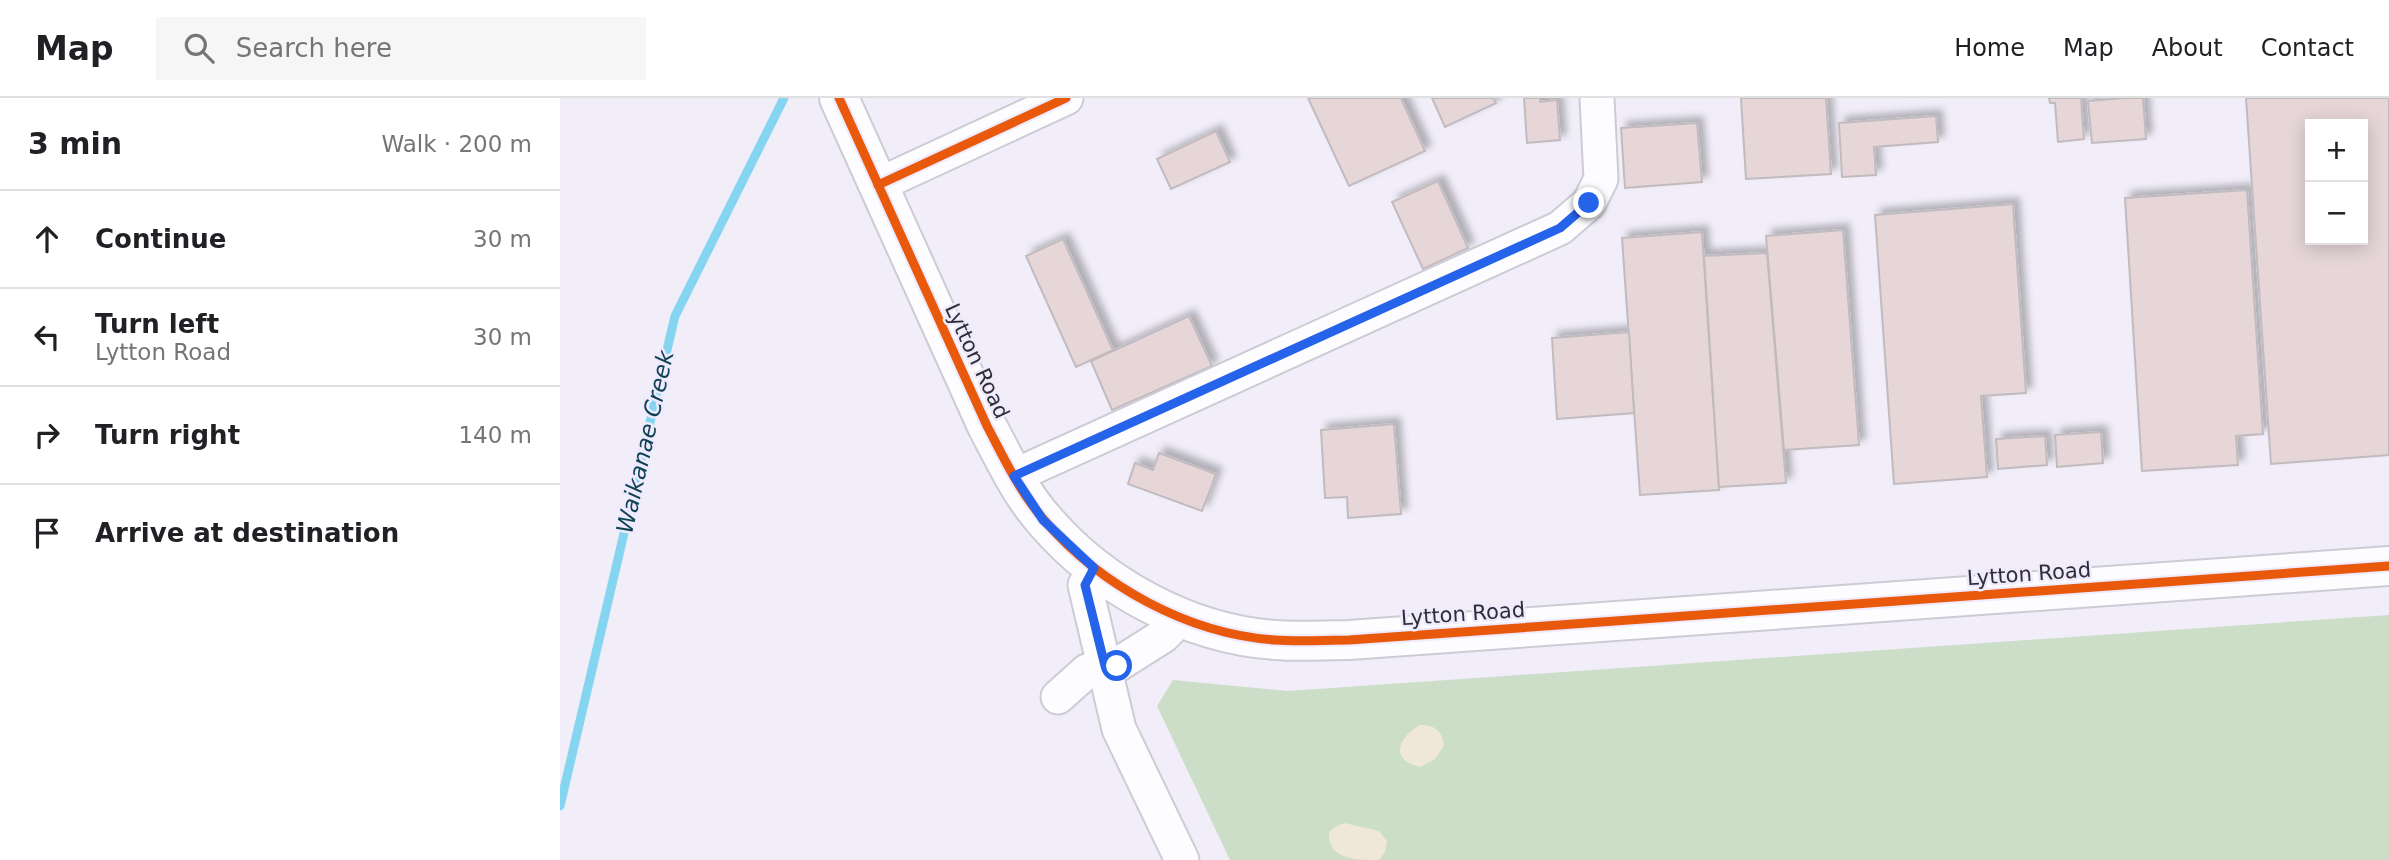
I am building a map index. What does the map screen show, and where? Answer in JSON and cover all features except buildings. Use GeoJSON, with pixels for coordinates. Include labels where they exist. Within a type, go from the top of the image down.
{"type":"FeatureCollection","features":[{"type":"Feature","properties":{"kind":"main road","name":"Lytton Road"},"geometry":{"type":"LineString","coordinates":[[839,98],[987,426],[1014,476],[1043,520],[1108,580],[1182,617],[1219,630],[1274,640],[1349,640],[2389,566]]}},
{"type":"Feature","properties":{"kind":"street"},"geometry":{"type":"LineString","coordinates":[[878,185],[1066,98]]}},
{"type":"Feature","properties":{"kind":"street"},"geometry":{"type":"LineString","coordinates":[[1014,476],[1560,228],[1589,203],[1601,179],[1597,98]]}},
{"type":"Feature","properties":{"kind":"street"},"geometry":{"type":"LineString","coordinates":[[1094,568],[1085,585],[1119,729],[1182,860]]}},
{"type":"Feature","properties":{"kind":"street"},"geometry":{"type":"LineString","coordinates":[[1058,696],[1087,671],[1117,666],[1163,636],[1182,617]]}},
{"type":"Feature","properties":{"kind":"green space"},"geometry":{"type":"Polygon","coordinates":[[[2389,615],[2389,860],[1230,860],[1157,706],[1173,680],[1288,691],[2389,615]]]}},
{"type":"Feature","properties":{"kind":"sand"},"geometry":{"type":"Polygon","coordinates":[[[1420,725],[1437,730],[1442,736],[1444,746],[1434,760],[1420,767],[1404,759],[1400,748],[1406,736],[1420,725]]]}},
{"type":"Feature","properties":{"kind":"sand"},"geometry":{"type":"Polygon","coordinates":[[[1344,823],[1379,831],[1387,841],[1385,852],[1379,860],[1352,859],[1333,848],[1329,832],[1344,823]]]}},
{"type":"Feature","properties":{"kind":"waterway","name":"Waikanae Creek"},"geometry":{"type":"LineString","coordinates":[[560,806],[675,316],[784,98]]}},
{"type":"Feature","properties":{"kind":"cycle path"},"geometry":{"type":"LineString","coordinates":[[839,98],[987,426],[1028,499],[1067,545],[1119,586],[1148,603],[1210,628],[1275,640],[1349,640],[2389,566]]}},
{"type":"Feature","properties":{"kind":"cycle path"},"geometry":{"type":"LineString","coordinates":[[878,185],[1066,98]]}},
{"type":"Feature","properties":{"kind":"route"},"geometry":{"type":"LineString","coordinates":[[1117,666],[1105,666],[1085,585],[1094,568],[1043,520],[1014,476],[1560,228],[1589,203]]}}]}
